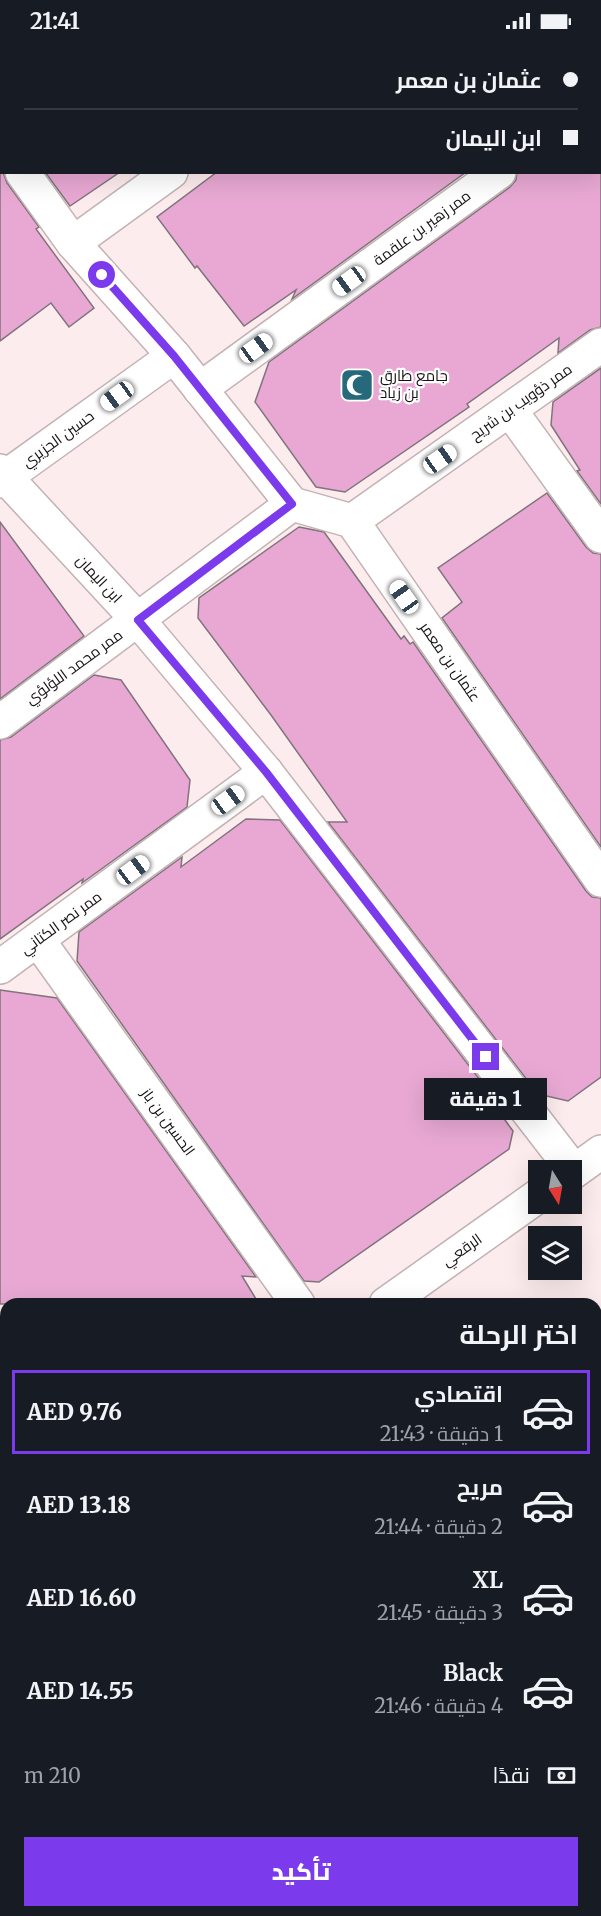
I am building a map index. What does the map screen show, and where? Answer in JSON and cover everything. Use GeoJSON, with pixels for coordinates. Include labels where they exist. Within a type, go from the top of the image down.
{"type":"FeatureCollection","features":[{"type":"Feature","properties":{"kind":"street"},"geometry":{"type":"LineString","coordinates":[[23,174],[73,243],[174,356],[292,504],[352,521]]}},
{"type":"Feature","properties":{"kind":"street"},"geometry":{"type":"LineString","coordinates":[[73,243],[168,174]]}},
{"type":"Feature","properties":{"kind":"street","name":"ممر زهير بن علقمة"},"geometry":{"type":"LineString","coordinates":[[200,389],[496,174]]}},
{"type":"Feature","properties":{"kind":"street","name":"ممر ذؤويب بن شريح"},"geometry":{"type":"LineString","coordinates":[[352,521],[601,345]]}},
{"type":"Feature","properties":{"kind":"street","name":"حسين الجزيري"},"geometry":{"type":"LineString","coordinates":[[2,476],[174,356]]}},
{"type":"Feature","properties":{"kind":"street"},"geometry":{"type":"LineString","coordinates":[[510,410],[601,536]]}},
{"type":"Feature","properties":{"kind":"street","name":"ابن اليمان"},"geometry":{"type":"LineString","coordinates":[[2,476],[138,620],[266,772],[564,1160]]}},
{"type":"Feature","properties":{"kind":"street","name":"ممر محمد اللؤلؤي"},"geometry":{"type":"LineString","coordinates":[[0,722],[292,504]]}},
{"type":"Feature","properties":{"kind":"street","name":"عثمان بن معمر"},"geometry":{"type":"LineString","coordinates":[[352,521],[601,880]]}},
{"type":"Feature","properties":{"kind":"street","name":"ممر نصر الكتاني"},"geometry":{"type":"LineString","coordinates":[[0,967],[266,772]]}},
{"type":"Feature","properties":{"kind":"street","name":"الحسين بن باز"},"geometry":{"type":"LineString","coordinates":[[38,940],[294,1298]]}},
{"type":"Feature","properties":{"kind":"street"},"geometry":{"type":"LineString","coordinates":[[582,1166],[601,1152]]}},
{"type":"Feature","properties":{"kind":"street","name":"الرقعي"},"geometry":{"type":"LineString","coordinates":[[405,1298],[528,1204]]}},
{"type":"Feature","properties":{"kind":"building"},"geometry":{"type":"Polygon","coordinates":[[[0,174],[4,174],[7,183],[39,227],[36,229],[94,308],[69,327],[51,303],[0,341],[0,174]]]}},
{"type":"Feature","properties":{"kind":"building"},"geometry":{"type":"Polygon","coordinates":[[[46,174],[117,174],[70,206],[46,174]]]}},
{"type":"Feature","properties":{"kind":"building"},"geometry":{"type":"Polygon","coordinates":[[[214,174],[463,174],[292,299],[296,290],[244,326],[197,266],[195,268],[157,217],[214,174]]]}},
{"type":"Feature","properties":{"kind":"building"},"geometry":{"type":"Polygon","coordinates":[[[517,174],[601,174],[601,327],[590,330],[558,353],[559,338],[467,404],[469,407],[345,492],[316,487],[255,402],[269,362],[510,187],[516,180],[517,174]]]}},
{"type":"Feature","properties":{"kind":"building"},"geometry":{"type":"Polygon","coordinates":[[[601,368],[601,504],[577,471],[580,470],[551,425],[553,402],[601,368]]]}},
{"type":"Feature","properties":{"kind":"building"},"geometry":{"type":"Polygon","coordinates":[[[547,493],[586,547],[593,553],[601,554],[601,847],[442,618],[462,602],[438,568],[547,493]]]}},
{"type":"Feature","properties":{"kind":"building"},"geometry":{"type":"Polygon","coordinates":[[[0,522],[84,636],[0,699],[0,522]]]}},
{"type":"Feature","properties":{"kind":"building"},"geometry":{"type":"Polygon","coordinates":[[[299,527],[324,532],[401,639],[404,636],[410,644],[413,642],[586,891],[592,897],[601,898],[601,1077],[568,1101],[538,1094],[328,822],[347,822],[198,618],[199,598],[299,527]]]}},
{"type":"Feature","properties":{"kind":"building"},"geometry":{"type":"Polygon","coordinates":[[[94,675],[121,680],[190,780],[187,807],[0,939],[0,740],[11,737],[94,675]]]}},
{"type":"Feature","properties":{"kind":"building"},"geometry":{"type":"Polygon","coordinates":[[[246,819],[280,820],[480,1080],[475,1079],[513,1131],[509,1149],[319,1282],[304,1281],[77,961],[79,932],[182,857],[181,867],[246,819]]]}},
{"type":"Feature","properties":{"kind":"building"},"geometry":{"type":"Polygon","coordinates":[[[0,990],[57,998],[256,1277],[242,1276],[255,1298],[0,1298],[0,990]]]}},
{"type":"Feature","properties":{"kind":"place","name":"جامع طارق بن زياد"},"geometry":{"type":"Point","coordinates":[357,385]}},
{"type":"Feature","properties":{"kind":"route"},"geometry":{"type":"LineString","coordinates":[[102,275],[174,356],[292,504],[138,620],[266,772],[486,1057]]}}]}
